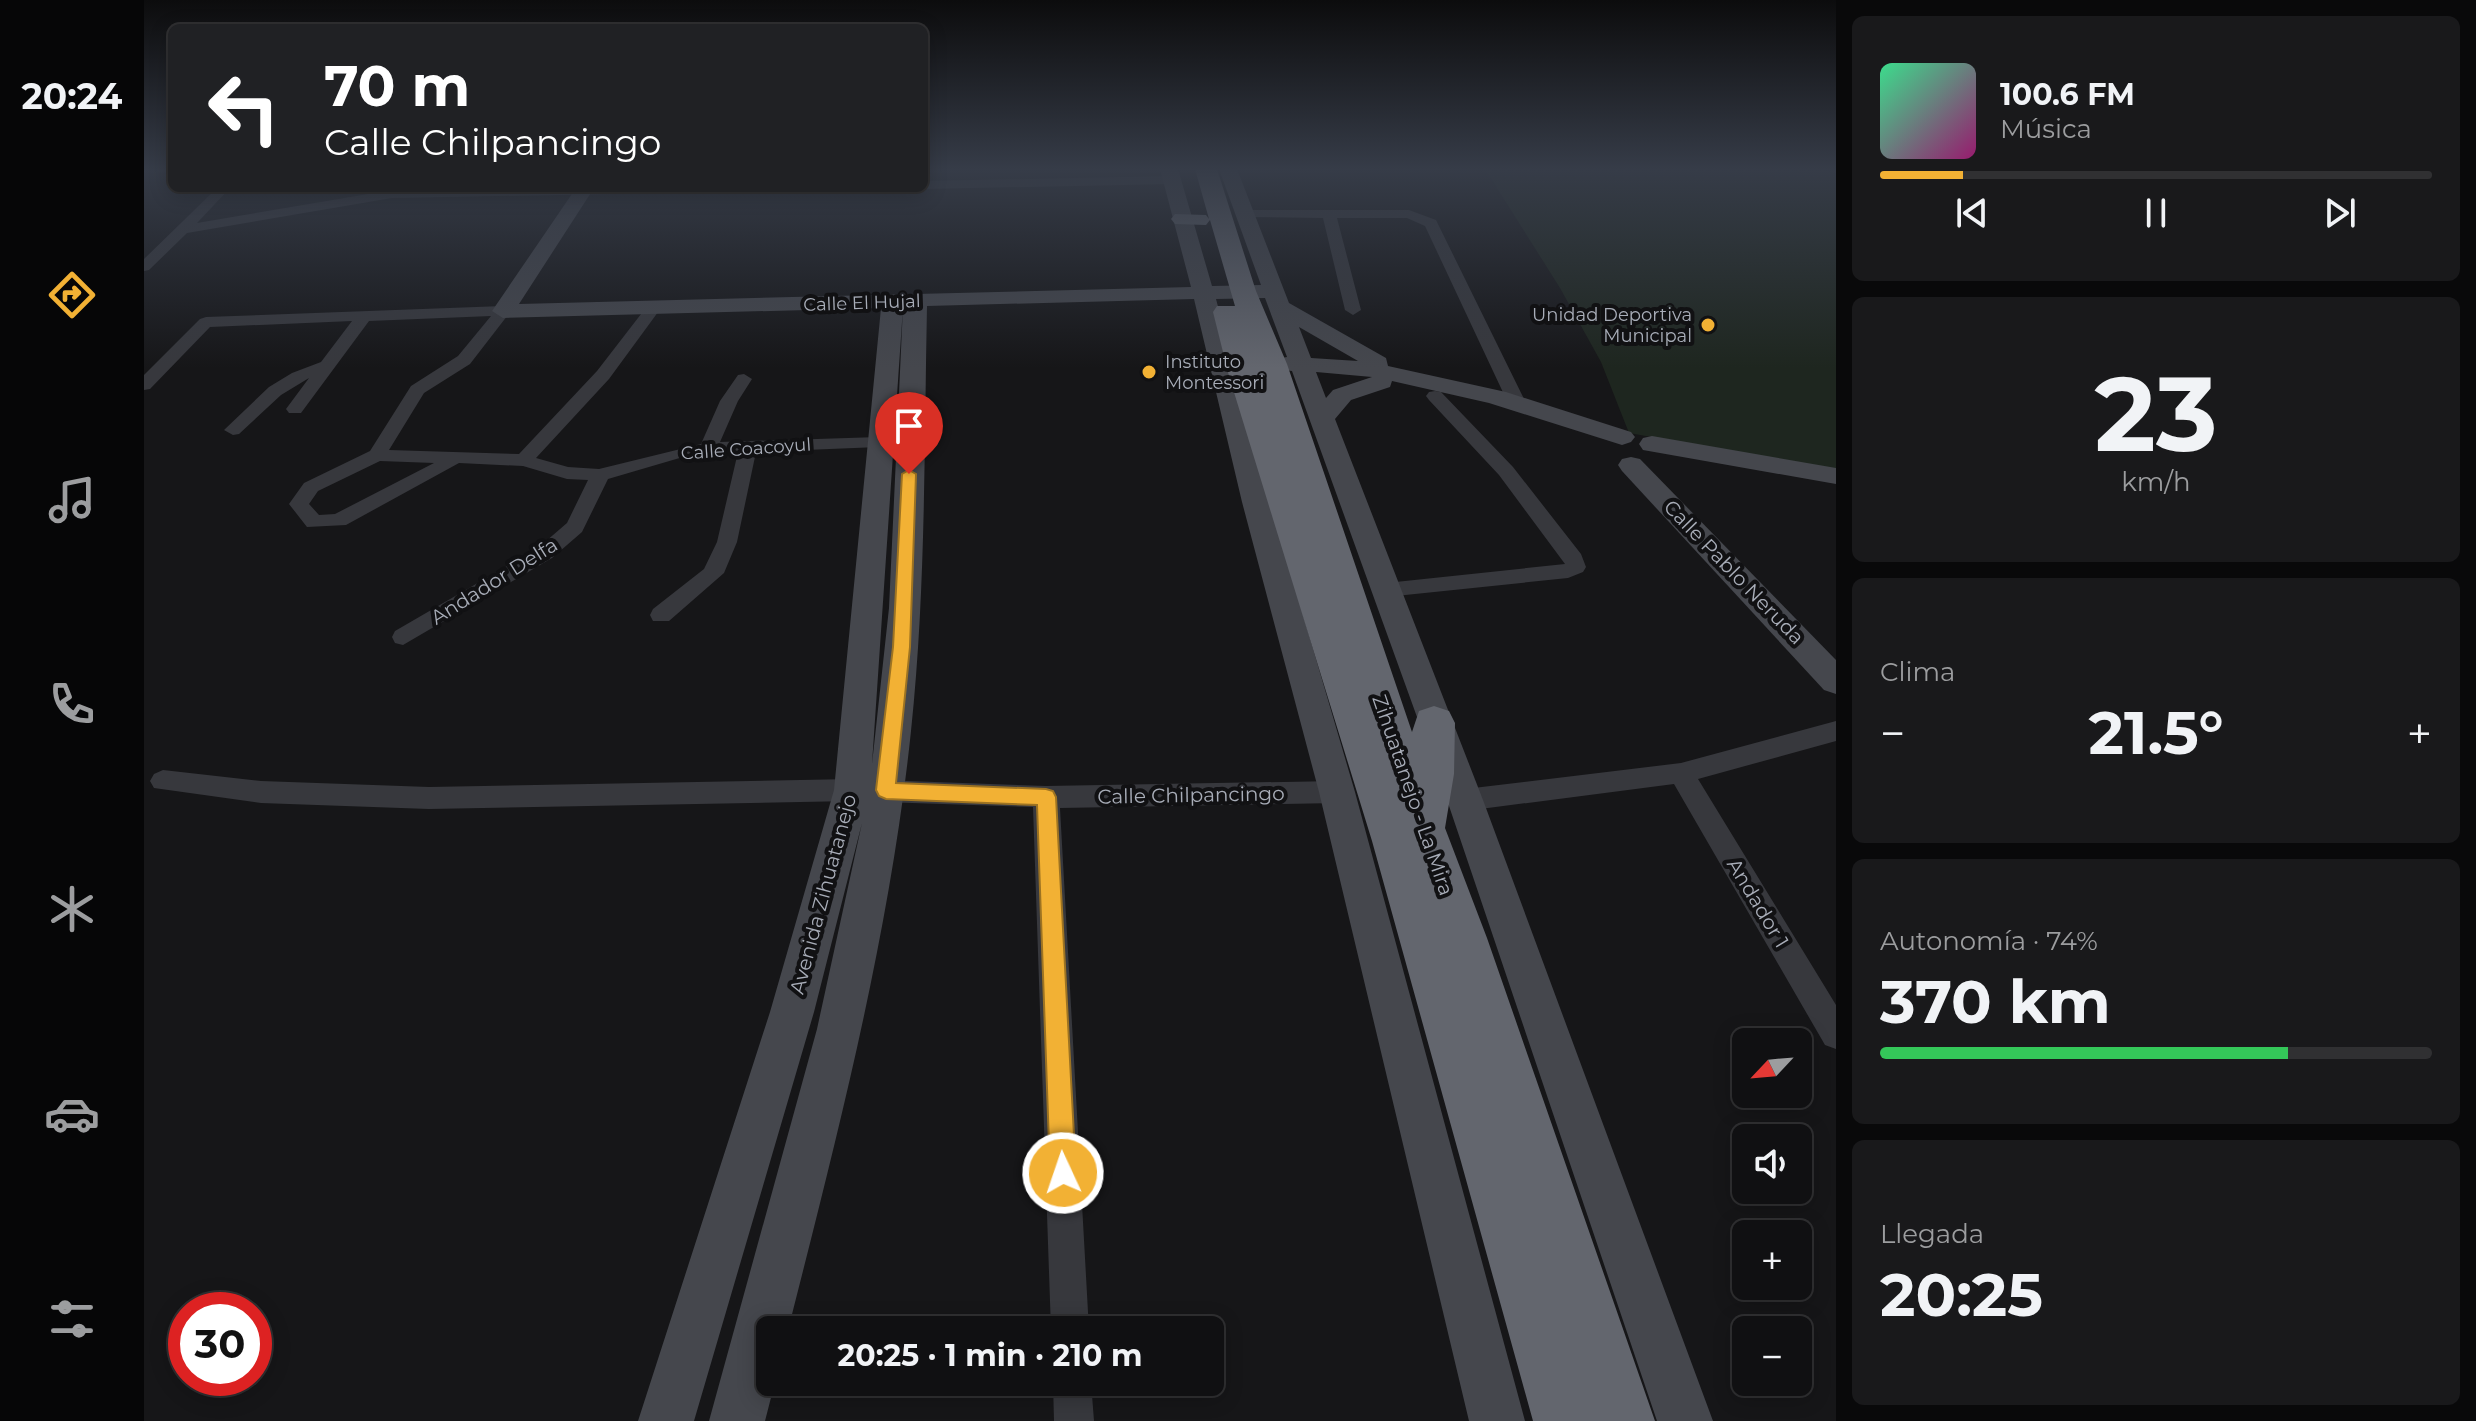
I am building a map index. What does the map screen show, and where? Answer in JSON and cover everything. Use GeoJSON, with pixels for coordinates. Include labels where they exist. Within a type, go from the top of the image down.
{"type":"FeatureCollection","features":[{"type":"Feature","properties":{"kind":"highway","name":"Zihuatanejo - La Mira"},"geometry":{"type":"LineString","coordinates":[[1201,235],[1244,294]]}},
{"type":"Feature","properties":{"kind":"highway","name":"Zihuatanejo - La Mira"},"geometry":{"type":"LineString","coordinates":[[1215,235],[1244,294],[1262,370],[1395,841],[1567,1421]]}},
{"type":"Feature","properties":{"kind":"highway","name":"Zihuatanejo - La Mira"},"geometry":{"type":"LineString","coordinates":[[1262,370],[1462,938],[1621,1421]]}},
{"type":"Feature","properties":{"kind":"highway"},"geometry":{"type":"LineString","coordinates":[[1423,831],[1432,774],[1434,723]]}},
{"type":"Feature","properties":{"kind":"street"},"geometry":{"type":"LineString","coordinates":[[144,267],[177,235]]}},
{"type":"Feature","properties":{"kind":"street"},"geometry":{"type":"LineString","coordinates":[[452,460],[339,520],[314,522],[299,504],[311,487],[377,455],[417,390],[464,360],[503,311],[553,235]]}},
{"type":"Feature","properties":{"kind":"street"},"geometry":{"type":"LineString","coordinates":[[1244,235],[1244,294],[1392,379],[1435,396],[1637,453],[1829,482]]}},
{"type":"Feature","properties":{"kind":"street"},"geometry":{"type":"LineString","coordinates":[[1334,235],[1353,310]]}},
{"type":"Feature","properties":{"kind":"street"},"geometry":{"type":"LineString","coordinates":[[1437,235],[1517,403]]}},
{"type":"Feature","properties":{"kind":"street"},"geometry":{"type":"LineString","coordinates":[[144,253],[160,252]]}},
{"type":"Feature","properties":{"kind":"street","name":"Calle El Hujal"},"geometry":{"type":"LineString","coordinates":[[503,311],[1244,294]]}},
{"type":"Feature","properties":{"kind":"street","name":"Avenida Zihuatanejo"},"geometry":{"type":"LineString","coordinates":[[666,1421],[792,1012],[869,790],[879,442],[905,302]]}},
{"type":"Feature","properties":{"kind":"street","name":"Avenida Zihuatanejo"},"geometry":{"type":"LineString","coordinates":[[737,1421],[827,1088],[869,790],[901,647],[905,302]]}},
{"type":"Feature","properties":{"kind":"street"},"geometry":{"type":"LineString","coordinates":[[524,460],[603,375],[653,308]]}},
{"type":"Feature","properties":{"kind":"street"},"geometry":{"type":"LineString","coordinates":[[144,385],[206,322],[503,311]]}},
{"type":"Feature","properties":{"kind":"street"},"geometry":{"type":"LineString","coordinates":[[295,409],[364,316]]}},
{"type":"Feature","properties":{"kind":"street"},"geometry":{"type":"LineString","coordinates":[[233,430],[265,397],[298,374],[326,366]]}},
{"type":"Feature","properties":{"kind":"street"},"geometry":{"type":"LineString","coordinates":[[1262,370],[1392,379],[1517,403],[1637,453]]}},
{"type":"Feature","properties":{"kind":"street"},"geometry":{"type":"LineString","coordinates":[[1262,370],[1322,418],[1465,800],[1685,1421]]}},
{"type":"Feature","properties":{"kind":"street"},"geometry":{"type":"LineString","coordinates":[[1262,370],[1256,502],[1337,792],[1497,1421]]}},
{"type":"Feature","properties":{"kind":"street"},"geometry":{"type":"LineString","coordinates":[[708,448],[729,401],[744,379]]}},
{"type":"Feature","properties":{"kind":"street"},"geometry":{"type":"LineString","coordinates":[[1322,418],[1342,395],[1392,379]]}},
{"type":"Feature","properties":{"kind":"street"},"geometry":{"type":"LineString","coordinates":[[1386,590],[1568,571],[1576,567],[1574,559],[1506,471],[1435,396]]}},
{"type":"Feature","properties":{"kind":"street","name":"Calle Coacoyul"},"geometry":{"type":"LineString","coordinates":[[377,455],[452,460],[524,460],[567,473],[600,475],[681,452],[708,448],[879,442]]}},
{"type":"Feature","properties":{"kind":"street"},"geometry":{"type":"LineString","coordinates":[[661,615],[713,573],[727,542],[748,447]]}},
{"type":"Feature","properties":{"kind":"street","name":"Calle Pablo Neruda"},"geometry":{"type":"LineString","coordinates":[[1637,453],[1836,681]]}},
{"type":"Feature","properties":{"kind":"street","name":"Andador Delfa"},"geometry":{"type":"LineString","coordinates":[[403,637],[545,553],[575,527],[600,475]]}},
{"type":"Feature","properties":{"kind":"street"},"geometry":{"type":"LineString","coordinates":[[1465,800],[1681,773],[1836,731]]}},
{"type":"Feature","properties":{"kind":"street","name":"Andador 1"},"geometry":{"type":"LineString","coordinates":[[1681,773],[1836,1034]]}},
{"type":"Feature","properties":{"kind":"street","name":"Calle Chilpancingo"},"geometry":{"type":"LineString","coordinates":[[163,781],[261,792],[429,798],[869,790],[1046,797],[1337,792]]}},
{"type":"Feature","properties":{"kind":"street"},"geometry":{"type":"LineString","coordinates":[[1046,797],[1069,1316]]}},
{"type":"Feature","properties":{"kind":"street"},"geometry":{"type":"LineString","coordinates":[[1073,1396],[1074,1421]]}},
{"type":"Feature","properties":{"kind":"shaded area","name":"Unidad Deportiva Municipal"},"geometry":{"type":"Polygon","coordinates":[[[1527,235],[1836,235],[1836,470],[1629,433],[1601,362],[1527,235]]]}},
{"type":"Feature","properties":{"kind":"place","name":"Unidad Deportiva Municipal"},"geometry":{"type":"Point","coordinates":[1708,325]}},
{"type":"Feature","properties":{"kind":"place","name":"Instituto Montessori"},"geometry":{"type":"Point","coordinates":[1149,372]}},
{"type":"Feature","properties":{"kind":"route"},"geometry":{"type":"LineString","coordinates":[[909,474],[901,647],[886,790],[1046,797],[1063,1173]]}}]}
